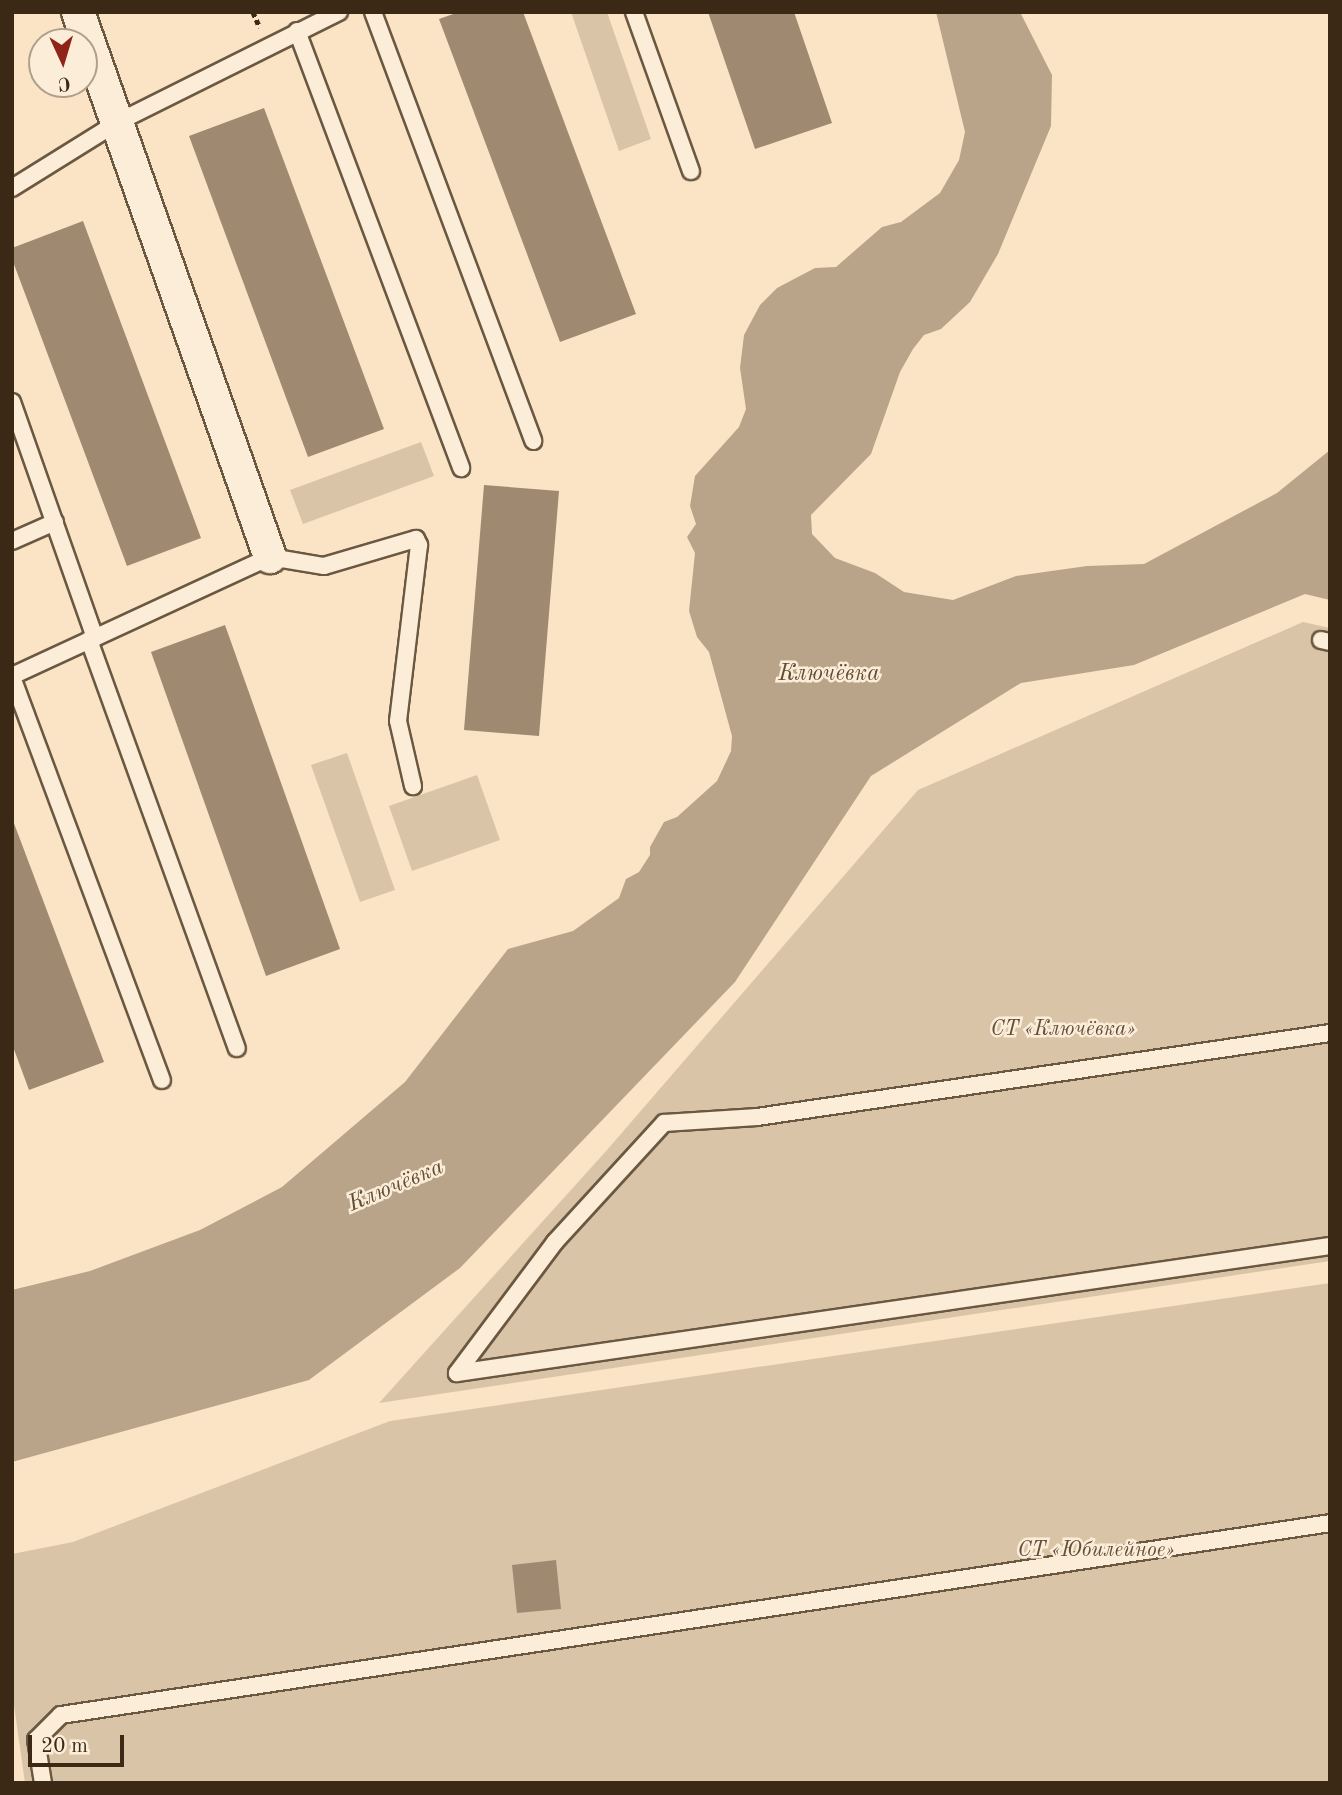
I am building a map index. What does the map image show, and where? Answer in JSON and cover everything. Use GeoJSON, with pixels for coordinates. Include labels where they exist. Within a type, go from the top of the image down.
{"type":"FeatureCollection","features":[{"type":"Feature","properties":{"kind":"street"},"geometry":{"type":"LineString","coordinates":[[78,12],[270,557]]}},
{"type":"Feature","properties":{"kind":"lane"},"geometry":{"type":"LineString","coordinates":[[12,188],[118,122],[338,12]]}},
{"type":"Feature","properties":{"kind":"lane"},"geometry":{"type":"LineString","coordinates":[[373,12],[533,441]]}},
{"type":"Feature","properties":{"kind":"lane"},"geometry":{"type":"LineString","coordinates":[[634,12],[691,171]]}},
{"type":"Feature","properties":{"kind":"lane"},"geometry":{"type":"LineString","coordinates":[[297,31],[461,468]]}},
{"type":"Feature","properties":{"kind":"lane"},"geometry":{"type":"LineString","coordinates":[[12,402],[92,639],[237,1048]]}},
{"type":"Feature","properties":{"kind":"lane"},"geometry":{"type":"LineString","coordinates":[[12,541],[54,523]]}},
{"type":"Feature","properties":{"kind":"lane"},"geometry":{"type":"LineString","coordinates":[[162,1080],[12,677],[270,557],[324,566],[416,539],[419,545],[398,721],[413,786]]}},
{"type":"Feature","properties":{"kind":"lane"},"geometry":{"type":"LineString","coordinates":[[1330,1033],[757,1116],[664,1123],[555,1242],[457,1373],[1330,1246]]}},
{"type":"Feature","properties":{"kind":"lane"},"geometry":{"type":"LineString","coordinates":[[43,1783],[36,1740],[61,1714],[1330,1523]]}},
{"type":"Feature","properties":{"kind":"green space"},"geometry":{"type":"Polygon","coordinates":[[[571,12],[607,12],[651,139],[619,151],[571,12]]]}},
{"type":"Feature","properties":{"kind":"green space"},"geometry":{"type":"Polygon","coordinates":[[[421,442],[434,476],[303,524],[290,490],[421,442]]]}},
{"type":"Feature","properties":{"kind":"green space","name":"СТ «Ключёвка»"},"geometry":{"type":"Polygon","coordinates":[[[1303,622],[1330,628],[1330,1261],[379,1403],[607,1150],[918,790],[1303,622]]]}},
{"type":"Feature","properties":{"kind":"green space"},"geometry":{"type":"Polygon","coordinates":[[[347,753],[395,890],[360,902],[311,765],[347,753]]]}},
{"type":"Feature","properties":{"kind":"green space"},"geometry":{"type":"Polygon","coordinates":[[[477,775],[500,840],[412,871],[389,806],[477,775]]]}},
{"type":"Feature","properties":{"kind":"green space","name":"СТ «Юбилейное»"},"geometry":{"type":"Polygon","coordinates":[[[1330,1283],[1330,1783],[25,1783],[12,1691],[12,1554],[73,1542],[390,1421],[1330,1283]]]}},
{"type":"Feature","properties":{"kind":"water","name":"Ключёвка"},"geometry":{"type":"Polygon","coordinates":[[[936,12],[1020,12],[1052,75],[1051,126],[998,254],[970,302],[941,329],[924,335],[913,349],[900,372],[871,454],[811,515],[812,534],[835,558],[875,573],[904,592],[953,600],[1016,576],[1087,566],[1144,564],[1277,493],[1330,450],[1330,600],[1305,594],[1134,665],[1021,683],[871,776],[735,982],[460,1268],[309,1380],[12,1462],[12,1290],[90,1271],[200,1230],[282,1187],[405,1082],[508,949],[573,931],[619,898],[626,879],[639,872],[650,855],[650,847],[664,822],[677,817],[717,781],[731,751],[732,736],[709,652],[697,637],[689,611],[695,553],[687,537],[696,524],[690,506],[695,476],[739,427],[746,409],[740,368],[744,335],[760,305],[777,288],[815,268],[836,267],[882,227],[901,222],[940,193],[959,160],[965,132],[936,12]]]}},
{"type":"Feature","properties":{"kind":"building"},"geometry":{"type":"Polygon","coordinates":[[[459,12],[523,12],[636,314],[560,342],[439,19],[459,12]]]}},
{"type":"Feature","properties":{"kind":"building"},"geometry":{"type":"Polygon","coordinates":[[[708,12],[794,12],[832,123],[755,149],[708,12]]]}},
{"type":"Feature","properties":{"kind":"building"},"geometry":{"type":"Polygon","coordinates":[[[264,108],[384,429],[308,457],[189,136],[264,108]]]}},
{"type":"Feature","properties":{"kind":"building"},"geometry":{"type":"Polygon","coordinates":[[[83,221],[201,538],[127,566],[12,259],[12,248],[83,221]]]}},
{"type":"Feature","properties":{"kind":"building"},"geometry":{"type":"Polygon","coordinates":[[[484,485],[559,491],[539,736],[464,730],[484,485]]]}},
{"type":"Feature","properties":{"kind":"building"},"geometry":{"type":"Polygon","coordinates":[[[225,625],[340,949],[266,976],[151,652],[225,625]]]}},
{"type":"Feature","properties":{"kind":"building"},"geometry":{"type":"Polygon","coordinates":[[[12,818],[104,1062],[29,1090],[12,1044],[12,818]]]}},
{"type":"Feature","properties":{"kind":"building"},"geometry":{"type":"Polygon","coordinates":[[[556,1560],[561,1609],[517,1613],[512,1565],[556,1560]]]}}]}
